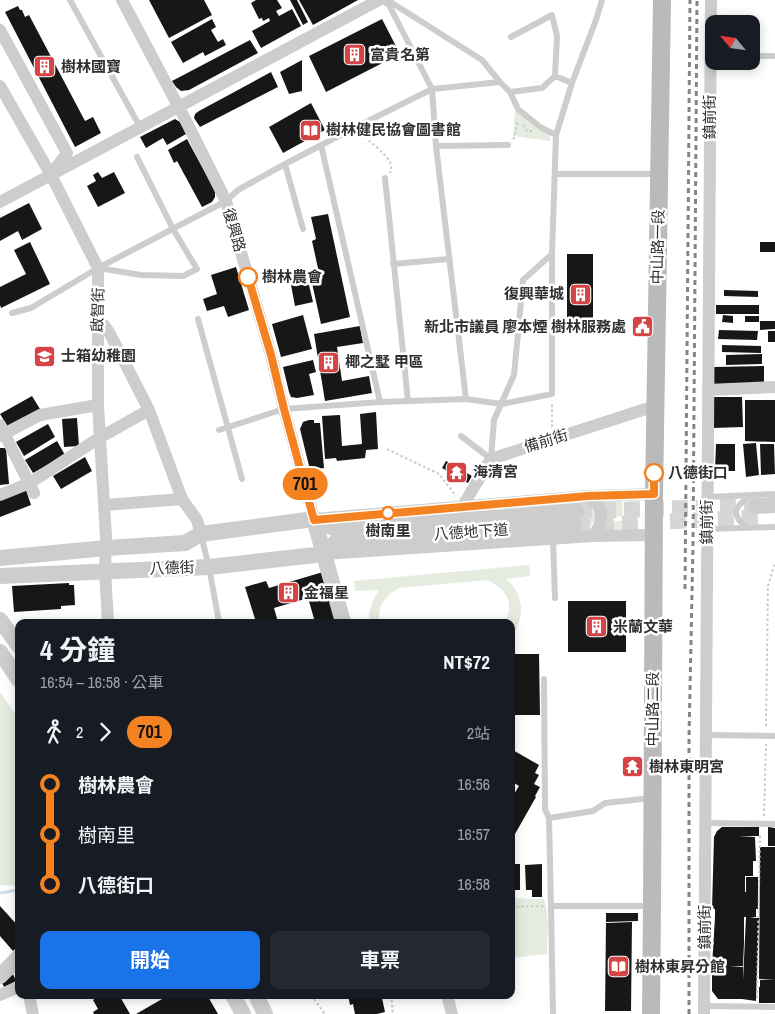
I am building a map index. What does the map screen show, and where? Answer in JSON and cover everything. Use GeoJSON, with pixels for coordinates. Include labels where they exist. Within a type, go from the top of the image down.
{"type":"FeatureCollection","features":[{"type":"Feature","properties":{"kind":"main road","name":"中山路一段"},"geometry":{"type":"LineString","coordinates":[[654,494],[662,0]]}},
{"type":"Feature","properties":{"kind":"main road","name":"中山路二段"},"geometry":{"type":"LineString","coordinates":[[651,1014],[654,494]]}},
{"type":"Feature","properties":{"kind":"street","name":"復興路"},"geometry":{"type":"LineString","coordinates":[[122,0],[226,201],[271,355],[284,409],[342,619]]}},
{"type":"Feature","properties":{"kind":"street"},"geometry":{"type":"LineString","coordinates":[[0,202],[381,0]]}},
{"type":"Feature","properties":{"kind":"street","name":"鎮前街"},"geometry":{"type":"LineString","coordinates":[[711,0],[711,15]]}},
{"type":"Feature","properties":{"kind":"street"},"geometry":{"type":"LineString","coordinates":[[0,30],[67,152],[51,175]]}},
{"type":"Feature","properties":{"kind":"street","name":"鎮前街"},"geometry":{"type":"LineString","coordinates":[[704,1010],[712,70]]}},
{"type":"Feature","properties":{"kind":"street","name":"啟智街"},"geometry":{"type":"LineString","coordinates":[[0,86],[51,175],[98,268],[98,405],[105,504],[105,571],[108,619]]}},
{"type":"Feature","properties":{"kind":"street"},"geometry":{"type":"LineString","coordinates":[[97,316],[109,332],[149,410],[182,499],[197,520],[201,534]]}},
{"type":"Feature","properties":{"kind":"street"},"geometry":{"type":"LineString","coordinates":[[708,390],[775,387]]}},
{"type":"Feature","properties":{"kind":"street"},"geometry":{"type":"LineString","coordinates":[[32,488],[2,432],[40,415],[98,405]]}},
{"type":"Feature","properties":{"kind":"street","name":"備前街"},"geometry":{"type":"LineString","coordinates":[[491,459],[655,406]]}},
{"type":"Feature","properties":{"kind":"street"},"geometry":{"type":"LineString","coordinates":[[0,495],[32,488],[99,438],[149,410]]}},
{"type":"Feature","properties":{"kind":"street"},"geometry":{"type":"LineString","coordinates":[[462,507],[491,459]]}},
{"type":"Feature","properties":{"kind":"street"},"geometry":{"type":"LineString","coordinates":[[314,520],[588,496],[654,494]]}},
{"type":"Feature","properties":{"kind":"street"},"geometry":{"type":"LineString","coordinates":[[588,496],[597,504],[601,511],[600,525],[593,536]]}},
{"type":"Feature","properties":{"kind":"street"},"geometry":{"type":"LineString","coordinates":[[105,504],[182,499]]}},
{"type":"Feature","properties":{"kind":"street"},"geometry":{"type":"LineString","coordinates":[[753,511],[775,505]]}},
{"type":"Feature","properties":{"kind":"street"},"geometry":{"type":"LineString","coordinates":[[753,511],[775,516]]}},
{"type":"Feature","properties":{"kind":"street","name":"八德地下道"},"geometry":{"type":"LineString","coordinates":[[337,535],[575,519]]}},
{"type":"Feature","properties":{"kind":"street","name":"八德街"},"geometry":{"type":"LineString","coordinates":[[0,558],[185,543],[201,534],[314,520],[337,535]]}},
{"type":"Feature","properties":{"kind":"street"},"geometry":{"type":"LineString","coordinates":[[324,554],[337,535]]}},
{"type":"Feature","properties":{"kind":"street"},"geometry":{"type":"LineString","coordinates":[[324,554],[593,536],[654,535]]}},
{"type":"Feature","properties":{"kind":"street","name":"八德街"},"geometry":{"type":"LineString","coordinates":[[0,576],[209,567],[324,554]]}},
{"type":"Feature","properties":{"kind":"street"},"geometry":{"type":"LineString","coordinates":[[0,620],[15,641]]}},
{"type":"Feature","properties":{"kind":"street"},"geometry":{"type":"LineString","coordinates":[[0,652],[15,674]]}},
{"type":"Feature","properties":{"kind":"street"},"geometry":{"type":"LineString","coordinates":[[0,976],[15,961]]}},
{"type":"Feature","properties":{"kind":"street"},"geometry":{"type":"LineString","coordinates":[[0,994],[15,988]]}},
{"type":"Feature","properties":{"kind":"street"},"geometry":{"type":"LineString","coordinates":[[31,999],[33,1014]]}},
{"type":"Feature","properties":{"kind":"street"},"geometry":{"type":"LineString","coordinates":[[235,999],[243,1014]]}},
{"type":"Feature","properties":{"kind":"street"},"geometry":{"type":"LineString","coordinates":[[258,999],[265,1014]]}},
{"type":"Feature","properties":{"kind":"street"},"geometry":{"type":"LineString","coordinates":[[448,999],[452,1014]]}},
{"type":"Feature","properties":{"kind":"lane"},"geometry":{"type":"LineString","coordinates":[[70,0],[140,127]]}},
{"type":"Feature","properties":{"kind":"lane"},"geometry":{"type":"LineString","coordinates":[[381,0],[392,3],[482,60],[510,92],[518,109],[540,127],[556,136]]}},
{"type":"Feature","properties":{"kind":"lane"},"geometry":{"type":"LineString","coordinates":[[381,0],[388,5],[432,89],[436,146],[466,399]]}},
{"type":"Feature","properties":{"kind":"lane"},"geometry":{"type":"LineString","coordinates":[[219,430],[284,409],[380,402],[466,399],[502,404],[552,394],[552,254],[556,136],[572,83],[602,0]]}},
{"type":"Feature","properties":{"kind":"lane"},"geometry":{"type":"LineString","coordinates":[[510,92],[542,88],[555,76],[557,36],[552,15],[511,37]]}},
{"type":"Feature","properties":{"kind":"lane"},"geometry":{"type":"LineString","coordinates":[[760,56],[775,56]]}},
{"type":"Feature","properties":{"kind":"lane"},"geometry":{"type":"LineString","coordinates":[[555,76],[572,83]]}},
{"type":"Feature","properties":{"kind":"lane"},"geometry":{"type":"LineString","coordinates":[[12,313],[31,308],[98,268],[226,201],[238,190],[285,164],[432,89],[500,82]]}},
{"type":"Feature","properties":{"kind":"lane"},"geometry":{"type":"LineString","coordinates":[[321,145],[380,402]]}},
{"type":"Feature","properties":{"kind":"lane"},"geometry":{"type":"LineString","coordinates":[[436,146],[508,145]]}},
{"type":"Feature","properties":{"kind":"lane"},"geometry":{"type":"LineString","coordinates":[[98,268],[140,275],[183,276],[197,269],[173,229],[137,157]]}},
{"type":"Feature","properties":{"kind":"lane"},"geometry":{"type":"LineString","coordinates":[[285,164],[303,229]]}},
{"type":"Feature","properties":{"kind":"lane"},"geometry":{"type":"LineString","coordinates":[[555,174],[659,174]]}},
{"type":"Feature","properties":{"kind":"lane"},"geometry":{"type":"LineString","coordinates":[[385,178],[408,401]]}},
{"type":"Feature","properties":{"kind":"lane"},"geometry":{"type":"LineString","coordinates":[[491,459],[494,420],[514,375],[523,280],[552,254]]}},
{"type":"Feature","properties":{"kind":"lane"},"geometry":{"type":"LineString","coordinates":[[393,264],[449,258]]}},
{"type":"Feature","properties":{"kind":"lane"},"geometry":{"type":"LineString","coordinates":[[198,319],[242,479]]}},
{"type":"Feature","properties":{"kind":"lane"},"geometry":{"type":"LineString","coordinates":[[461,436],[491,459]]}},
{"type":"Feature","properties":{"kind":"lane"},"geometry":{"type":"LineString","coordinates":[[707,529],[753,511],[775,494]]}},
{"type":"Feature","properties":{"kind":"lane"},"geometry":{"type":"LineString","coordinates":[[708,497],[753,511],[775,527]]}},
{"type":"Feature","properties":{"kind":"lane"},"geometry":{"type":"LineString","coordinates":[[201,534],[218,619]]}},
{"type":"Feature","properties":{"kind":"lane"},"geometry":{"type":"LineString","coordinates":[[553,539],[555,598]]}},
{"type":"Feature","properties":{"kind":"lane"},"geometry":{"type":"LineString","coordinates":[[544,679],[545,808],[549,818],[553,1014]]}},
{"type":"Feature","properties":{"kind":"lane"},"geometry":{"type":"LineString","coordinates":[[706,735],[775,736]]}},
{"type":"Feature","properties":{"kind":"lane"},"geometry":{"type":"LineString","coordinates":[[549,818],[593,811],[605,803],[653,798]]}},
{"type":"Feature","properties":{"kind":"lane"},"geometry":{"type":"LineString","coordinates":[[705,824],[775,824]]}},
{"type":"Feature","properties":{"kind":"lane"},"geometry":{"type":"LineString","coordinates":[[551,906],[652,906]]}},
{"type":"Feature","properties":{"kind":"lane"},"geometry":{"type":"LineString","coordinates":[[704,1010],[757,1006],[775,1007]]}},
{"type":"Feature","properties":{"kind":"path"},"geometry":{"type":"LineString","coordinates":[[508,145],[514,138],[520,111]]}},
{"type":"Feature","properties":{"kind":"path"},"geometry":{"type":"LineString","coordinates":[[354,128],[386,156],[392,169],[385,178]]}},
{"type":"Feature","properties":{"kind":"path"},"geometry":{"type":"LineString","coordinates":[[552,394],[552,439]]}},
{"type":"Feature","properties":{"kind":"path"},"geometry":{"type":"LineString","coordinates":[[387,449],[439,474],[462,507]]}},
{"type":"Feature","properties":{"kind":"path"},"geometry":{"type":"LineString","coordinates":[[757,1006],[760,834],[764,824],[768,586],[775,562]]}},
{"type":"Feature","properties":{"kind":"path"},"geometry":{"type":"LineString","coordinates":[[515,907],[551,906]]}},
{"type":"Feature","properties":{"kind":"path"},"geometry":{"type":"LineString","coordinates":[[314,999],[325,1014]]}},
{"type":"Feature","properties":{"kind":"path"},"geometry":{"type":"LineString","coordinates":[[391,999],[393,1014]]}},
{"type":"Feature","properties":{"kind":"shaded area"},"geometry":{"type":"Polygon","coordinates":[[[515,110],[550,134],[550,141],[513,136],[515,110]]]}},
{"type":"Feature","properties":{"kind":"shaded area"},"geometry":{"type":"Polygon","coordinates":[[[579,498],[586,499],[596,509],[592,524],[578,532],[579,498]]]}},
{"type":"Feature","properties":{"kind":"shaded area"},"geometry":{"type":"Polygon","coordinates":[[[622,498],[623,516],[614,517],[614,521],[623,521],[624,529],[604,530],[604,499],[622,498]]]}},
{"type":"Feature","properties":{"kind":"shaded area"},"geometry":{"type":"Polygon","coordinates":[[[529,565],[530,576],[506,579],[516,592],[521,606],[521,614],[515,631],[515,619],[506,619],[509,609],[507,597],[499,587],[487,580],[399,588],[383,602],[379,611],[379,619],[369,619],[371,605],[379,590],[355,591],[354,581],[529,565]]]}},
{"type":"Feature","properties":{"kind":"shaded area"},"geometry":{"type":"Polygon","coordinates":[[[0,692],[15,713],[15,886],[0,885],[0,692]]]}},
{"type":"Feature","properties":{"kind":"shaded area"},"geometry":{"type":"Polygon","coordinates":[[[515,898],[544,899],[548,920],[547,954],[515,958],[515,898]]]}},
{"type":"Feature","properties":{"kind":"building"},"geometry":{"type":"Polygon","coordinates":[[[149,0],[204,0],[212,15],[169,38],[149,0]]]}},
{"type":"Feature","properties":{"kind":"building"},"geometry":{"type":"Polygon","coordinates":[[[256,0],[277,0],[282,8],[276,11],[279,16],[292,9],[301,26],[261,48],[252,31],[270,21],[269,18],[263,21],[262,18],[259,19],[251,3],[256,0]]]}},
{"type":"Feature","properties":{"kind":"building"},"geometry":{"type":"Polygon","coordinates":[[[290,0],[297,0],[308,22],[303,25],[290,0]]]}},
{"type":"Feature","properties":{"kind":"building"},"geometry":{"type":"Polygon","coordinates":[[[299,0],[358,0],[313,25],[299,0]]]}},
{"type":"Feature","properties":{"kind":"building","name":"樹林國寶"},"geometry":{"type":"Polygon","coordinates":[[[18,6],[25,17],[29,15],[85,121],[93,117],[101,133],[75,147],[5,12],[18,6]]]}},
{"type":"Feature","properties":{"kind":"building"},"geometry":{"type":"Polygon","coordinates":[[[212,19],[216,27],[211,30],[218,42],[223,39],[226,45],[205,56],[203,52],[183,63],[171,42],[212,19]]]}},
{"type":"Feature","properties":{"kind":"building","name":"富貴名第"},"geometry":{"type":"Polygon","coordinates":[[[382,19],[400,54],[326,92],[309,56],[382,19]]]}},
{"type":"Feature","properties":{"kind":"building"},"geometry":{"type":"Polygon","coordinates":[[[250,40],[258,53],[189,90],[181,91],[172,81],[250,40]]]}},
{"type":"Feature","properties":{"kind":"building"},"geometry":{"type":"Polygon","coordinates":[[[302,60],[302,91],[289,94],[280,72],[302,60]]]}},
{"type":"Feature","properties":{"kind":"building"},"geometry":{"type":"Polygon","coordinates":[[[271,72],[278,87],[200,127],[194,118],[195,114],[271,72]]]}},
{"type":"Feature","properties":{"kind":"building"},"geometry":{"type":"Polygon","coordinates":[[[311,103],[325,130],[283,153],[269,127],[311,103]]]}},
{"type":"Feature","properties":{"kind":"building"},"geometry":{"type":"Polygon","coordinates":[[[175,119],[180,122],[186,134],[167,145],[163,138],[146,148],[140,137],[175,119]]]}},
{"type":"Feature","properties":{"kind":"building"},"geometry":{"type":"Polygon","coordinates":[[[187,139],[215,191],[215,197],[212,202],[202,207],[177,161],[174,163],[168,150],[187,139]]]}},
{"type":"Feature","properties":{"kind":"building"},"geometry":{"type":"Polygon","coordinates":[[[98,172],[102,178],[114,172],[125,193],[98,207],[87,186],[96,181],[93,175],[98,172]]]}},
{"type":"Feature","properties":{"kind":"building"},"geometry":{"type":"Polygon","coordinates":[[[29,203],[42,229],[22,240],[18,231],[0,241],[0,218],[29,203]]]}},
{"type":"Feature","properties":{"kind":"building"},"geometry":{"type":"Polygon","coordinates":[[[328,214],[350,317],[321,324],[310,274],[319,273],[312,241],[316,239],[311,217],[328,214]]]}},
{"type":"Feature","properties":{"kind":"building"},"geometry":{"type":"Polygon","coordinates":[[[30,242],[50,284],[1,308],[0,287],[26,274],[14,250],[30,242]]]}},
{"type":"Feature","properties":{"kind":"building"},"geometry":{"type":"Polygon","coordinates":[[[760,242],[775,242],[775,252],[760,252],[760,242]]]}},
{"type":"Feature","properties":{"kind":"building","name":"復興華城"},"geometry":{"type":"Polygon","coordinates":[[[567,254],[593,254],[593,333],[567,333],[567,254]]]}},
{"type":"Feature","properties":{"kind":"building"},"geometry":{"type":"Polygon","coordinates":[[[236,267],[249,310],[228,317],[224,306],[207,311],[203,299],[217,294],[211,275],[236,267]]]}},
{"type":"Feature","properties":{"kind":"building"},"geometry":{"type":"Polygon","coordinates":[[[308,281],[313,302],[295,306],[291,285],[308,281]]]}},
{"type":"Feature","properties":{"kind":"building"},"geometry":{"type":"Polygon","coordinates":[[[724,290],[758,291],[758,297],[724,296],[724,290]]]}},
{"type":"Feature","properties":{"kind":"building"},"geometry":{"type":"Polygon","coordinates":[[[716,305],[759,305],[759,314],[716,314],[716,305]]]}},
{"type":"Feature","properties":{"kind":"building"},"geometry":{"type":"Polygon","coordinates":[[[303,315],[312,349],[281,357],[272,324],[303,315]]]}},
{"type":"Feature","properties":{"kind":"building"},"geometry":{"type":"Polygon","coordinates":[[[723,315],[733,316],[733,323],[722,322],[723,315]]]}},
{"type":"Feature","properties":{"kind":"building"},"geometry":{"type":"Polygon","coordinates":[[[745,316],[759,316],[759,322],[745,322],[745,316]]]}},
{"type":"Feature","properties":{"kind":"building"},"geometry":{"type":"Polygon","coordinates":[[[760,321],[775,321],[775,329],[760,330],[760,321]]]}},
{"type":"Feature","properties":{"kind":"building","name":"椰之墅 甲區"},"geometry":{"type":"Polygon","coordinates":[[[360,326],[363,343],[337,347],[342,381],[369,376],[372,393],[325,401],[314,334],[360,326]]]}},
{"type":"Feature","properties":{"kind":"building"},"geometry":{"type":"Polygon","coordinates":[[[719,330],[758,331],[757,340],[718,339],[719,330]]]}},
{"type":"Feature","properties":{"kind":"building"},"geometry":{"type":"Polygon","coordinates":[[[768,331],[775,331],[775,342],[768,342],[768,331]]]}},
{"type":"Feature","properties":{"kind":"building"},"geometry":{"type":"Polygon","coordinates":[[[722,345],[761,346],[761,353],[722,352],[722,345]]]}},
{"type":"Feature","properties":{"kind":"building"},"geometry":{"type":"Polygon","coordinates":[[[762,354],[762,364],[726,365],[726,355],[762,354]]]}},
{"type":"Feature","properties":{"kind":"building"},"geometry":{"type":"Polygon","coordinates":[[[313,360],[316,372],[309,374],[314,395],[297,398],[291,397],[283,367],[313,360]]]}},
{"type":"Feature","properties":{"kind":"building"},"geometry":{"type":"Polygon","coordinates":[[[764,366],[764,384],[714,385],[714,367],[764,366]]]}},
{"type":"Feature","properties":{"kind":"building"},"geometry":{"type":"Polygon","coordinates":[[[32,396],[40,409],[8,427],[0,414],[32,396]]]}},
{"type":"Feature","properties":{"kind":"building"},"geometry":{"type":"Polygon","coordinates":[[[712,397],[742,397],[743,427],[713,428],[712,397]]]}},
{"type":"Feature","properties":{"kind":"building"},"geometry":{"type":"Polygon","coordinates":[[[745,400],[775,400],[775,442],[745,441],[745,400]]]}},
{"type":"Feature","properties":{"kind":"building"},"geometry":{"type":"Polygon","coordinates":[[[376,412],[378,449],[366,450],[365,458],[337,461],[336,458],[325,459],[322,416],[340,415],[342,446],[362,444],[360,414],[376,412]]]}},
{"type":"Feature","properties":{"kind":"building"},"geometry":{"type":"Polygon","coordinates":[[[77,418],[79,446],[64,447],[62,419],[77,418]]]}},
{"type":"Feature","properties":{"kind":"building"},"geometry":{"type":"Polygon","coordinates":[[[314,420],[314,423],[320,423],[324,468],[310,470],[300,429],[303,422],[314,420]]]}},
{"type":"Feature","properties":{"kind":"building"},"geometry":{"type":"Polygon","coordinates":[[[48,424],[55,437],[24,456],[16,442],[48,424]]]}},
{"type":"Feature","properties":{"kind":"building"},"geometry":{"type":"Polygon","coordinates":[[[57,441],[65,455],[33,473],[25,460],[57,441]]]}},
{"type":"Feature","properties":{"kind":"building"},"geometry":{"type":"Polygon","coordinates":[[[756,443],[759,475],[746,477],[743,444],[756,443]]]}},
{"type":"Feature","properties":{"kind":"building"},"geometry":{"type":"Polygon","coordinates":[[[716,444],[735,444],[735,471],[715,471],[716,444]]]}},
{"type":"Feature","properties":{"kind":"building"},"geometry":{"type":"Polygon","coordinates":[[[760,444],[774,444],[775,474],[761,475],[760,444]]]}},
{"type":"Feature","properties":{"kind":"building"},"geometry":{"type":"Polygon","coordinates":[[[0,448],[6,448],[9,484],[0,485],[0,448]]]}},
{"type":"Feature","properties":{"kind":"building"},"geometry":{"type":"Polygon","coordinates":[[[85,457],[92,471],[61,489],[53,476],[85,457]]]}},
{"type":"Feature","properties":{"kind":"building","name":"海清宮"},"geometry":{"type":"Polygon","coordinates":[[[446,461],[472,476],[468,483],[442,468],[446,461]]]}},
{"type":"Feature","properties":{"kind":"building"},"geometry":{"type":"Polygon","coordinates":[[[26,490],[31,505],[0,517],[0,500],[26,490]]]}},
{"type":"Feature","properties":{"kind":"building","name":"金福星"},"geometry":{"type":"Polygon","coordinates":[[[323,572],[337,619],[314,619],[308,598],[274,608],[277,619],[255,619],[245,587],[266,581],[269,588],[323,572]]]}},
{"type":"Feature","properties":{"kind":"building"},"geometry":{"type":"Polygon","coordinates":[[[69,583],[69,585],[74,585],[75,605],[61,606],[61,609],[14,612],[12,586],[69,583]]]}},
{"type":"Feature","properties":{"kind":"building","name":"米蘭文華"},"geometry":{"type":"Polygon","coordinates":[[[568,601],[626,601],[626,652],[568,652],[568,601]]]}},
{"type":"Feature","properties":{"kind":"building"},"geometry":{"type":"Polygon","coordinates":[[[515,654],[539,654],[540,715],[515,715],[515,654]]]}},
{"type":"Feature","properties":{"kind":"building"},"geometry":{"type":"Polygon","coordinates":[[[515,751],[539,765],[535,773],[539,775],[534,784],[540,787],[515,834],[515,792],[519,786],[515,784],[515,751]]]}},
{"type":"Feature","properties":{"kind":"building"},"geometry":{"type":"Polygon","coordinates":[[[722,827],[759,827],[759,836],[739,836],[755,837],[756,861],[753,861],[753,876],[745,876],[745,892],[746,877],[758,877],[758,909],[756,909],[756,917],[750,918],[759,918],[756,1001],[718,999],[712,991],[715,917],[715,909],[712,909],[714,837],[722,827]],[[744,917],[743,966],[730,966],[743,967],[743,980],[746,917],[744,917]]]}},
{"type":"Feature","properties":{"kind":"building"},"geometry":{"type":"Polygon","coordinates":[[[768,827],[775,828],[775,846],[768,846],[768,827]]]}},
{"type":"Feature","properties":{"kind":"building"},"geometry":{"type":"Polygon","coordinates":[[[760,847],[775,847],[775,980],[759,979],[760,847]]]}},
{"type":"Feature","properties":{"kind":"building"},"geometry":{"type":"Polygon","coordinates":[[[515,864],[520,864],[520,890],[515,890],[515,864]]]}},
{"type":"Feature","properties":{"kind":"building"},"geometry":{"type":"Polygon","coordinates":[[[542,864],[542,897],[532,897],[532,890],[526,890],[525,865],[542,864]]]}},
{"type":"Feature","properties":{"kind":"building"},"geometry":{"type":"Polygon","coordinates":[[[0,906],[15,923],[15,949],[13,951],[0,936],[0,906]]]}},
{"type":"Feature","properties":{"kind":"building"},"geometry":{"type":"Polygon","coordinates":[[[606,913],[638,913],[638,921],[606,922],[606,913]]]}},
{"type":"Feature","properties":{"kind":"building","name":"樹林東昇分館"},"geometry":{"type":"Polygon","coordinates":[[[632,922],[631,1011],[605,1011],[606,923],[632,922]]]}},
{"type":"Feature","properties":{"kind":"building"},"geometry":{"type":"Polygon","coordinates":[[[13,974],[15,982],[4,987],[2,983],[13,974]]]}},
{"type":"Feature","properties":{"kind":"building"},"geometry":{"type":"Polygon","coordinates":[[[760,980],[775,980],[775,1003],[759,1003],[760,980]]]}},
{"type":"Feature","properties":{"kind":"building"},"geometry":{"type":"Polygon","coordinates":[[[121,999],[130,1014],[94,1014],[93,1012],[98,1009],[93,1000],[121,999]]]}},
{"type":"Feature","properties":{"kind":"building"},"geometry":{"type":"Polygon","coordinates":[[[162,999],[209,999],[218,1014],[136,1014],[162,999]]]}},
{"type":"Feature","properties":{"kind":"building"},"geometry":{"type":"Polygon","coordinates":[[[349,999],[382,999],[385,1012],[355,1014],[353,1004],[350,1005],[349,999]]]}},
{"type":"Feature","properties":{"kind":"waterway"},"geometry":{"type":"LineString","coordinates":[[0,893],[15,891]]}},
{"type":"Feature","properties":{"kind":"tunnel"},"geometry":{"type":"LineString","coordinates":[[576,511],[756,506]]}},
{"type":"Feature","properties":{"kind":"tunnel"},"geometry":{"type":"LineString","coordinates":[[574,526],[758,517]]}},
{"type":"Feature","properties":{"kind":"railway"},"geometry":{"type":"LineString","coordinates":[[685,589],[690,0]]}},
{"type":"Feature","properties":{"kind":"railway"},"geometry":{"type":"LineString","coordinates":[[689,1014],[689,738],[693,545],[697,0]]}},
{"type":"Feature","properties":{"kind":"bus line","name":"701"},"geometry":{"type":"LineString","coordinates":[[248,277],[271,355],[314,520],[588,496],[654,494],[654,473]]}},
{"type":"Feature","properties":{"kind":"place","name":"富貴名第"},"geometry":{"type":"Point","coordinates":[354,55]}},
{"type":"Feature","properties":{"kind":"place","name":"樹林國寶"},"geometry":{"type":"Point","coordinates":[45,67]}},
{"type":"Feature","properties":{"kind":"place","name":"樹林健民協會圖書館"},"geometry":{"type":"Point","coordinates":[310,130]}},
{"type":"Feature","properties":{"kind":"place","name":"樹林農會"},"geometry":{"type":"Point","coordinates":[248,277]}},
{"type":"Feature","properties":{"kind":"place","name":"復興華城"},"geometry":{"type":"Point","coordinates":[580,294]}},
{"type":"Feature","properties":{"kind":"place","name":"新北市議員 廖本煙 樹林服務處"},"geometry":{"type":"Point","coordinates":[642,327]}},
{"type":"Feature","properties":{"kind":"place","name":"士箱幼稚園"},"geometry":{"type":"Point","coordinates":[45,356]}},
{"type":"Feature","properties":{"kind":"place","name":"椰之墅 甲區"},"geometry":{"type":"Point","coordinates":[329,362]}},
{"type":"Feature","properties":{"kind":"place","name":"海清宮"},"geometry":{"type":"Point","coordinates":[457,472]}},
{"type":"Feature","properties":{"kind":"place","name":"八德街口"},"geometry":{"type":"Point","coordinates":[654,473]}},
{"type":"Feature","properties":{"kind":"place","name":"樹南里"},"geometry":{"type":"Point","coordinates":[388,513]}},
{"type":"Feature","properties":{"kind":"place","name":"金福星"},"geometry":{"type":"Point","coordinates":[288,593]}},
{"type":"Feature","properties":{"kind":"place","name":"米蘭文華"},"geometry":{"type":"Point","coordinates":[597,627]}},
{"type":"Feature","properties":{"kind":"place","name":"樹林東明宮"},"geometry":{"type":"Point","coordinates":[633,767]}},
{"type":"Feature","properties":{"kind":"place","name":"樹林東昇分館"},"geometry":{"type":"Point","coordinates":[619,967]}}]}
